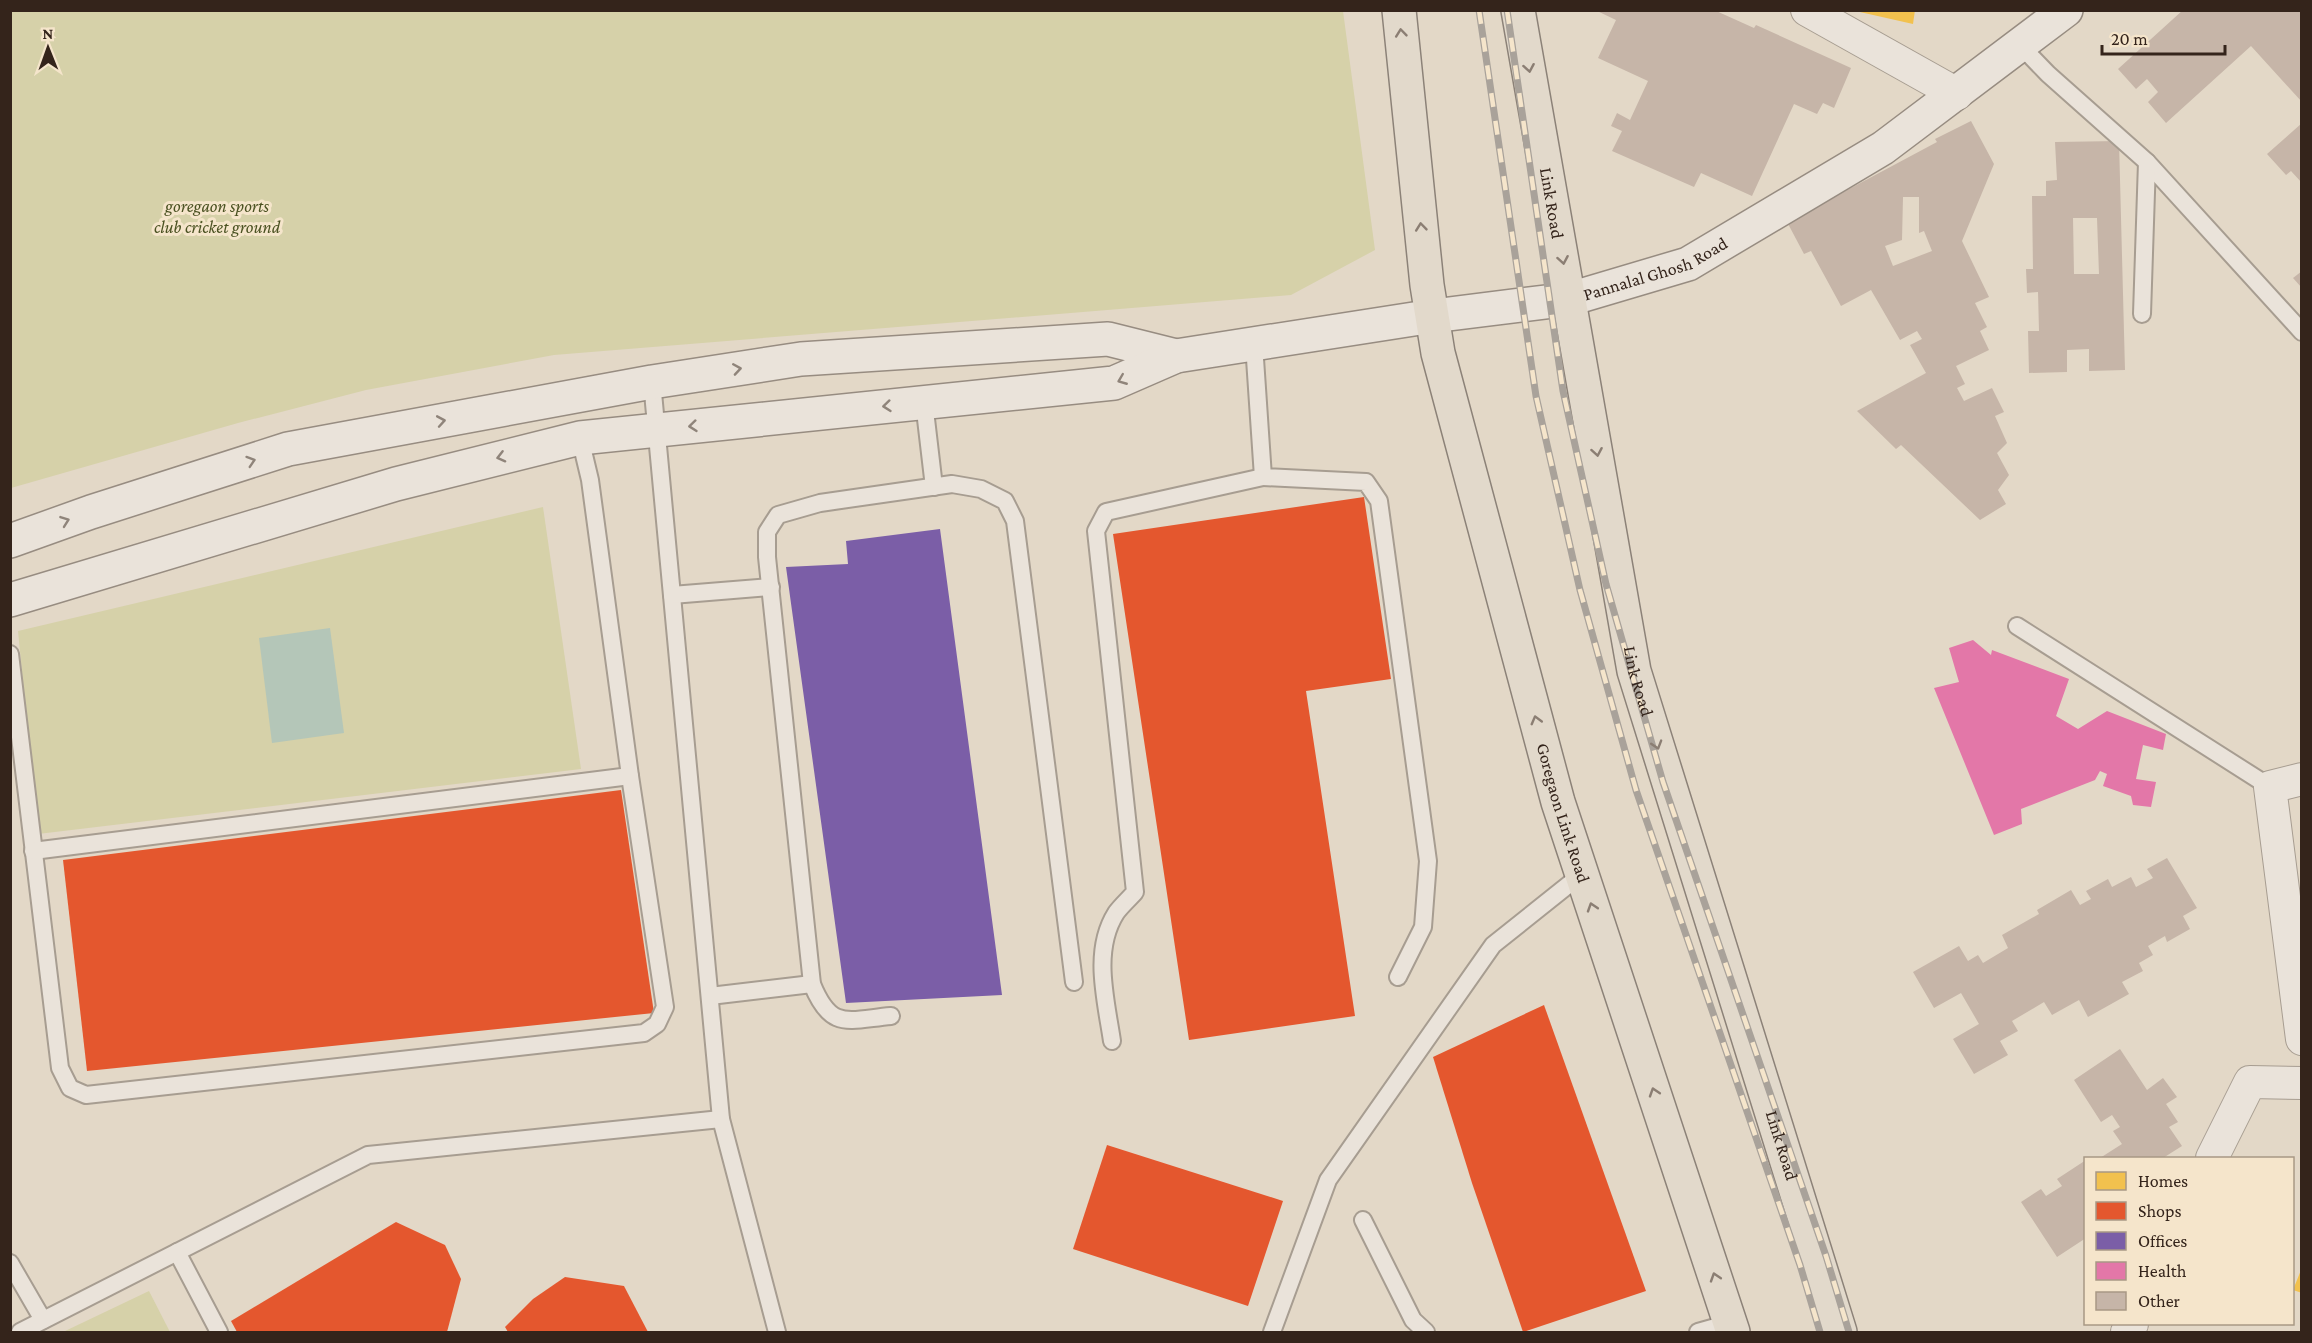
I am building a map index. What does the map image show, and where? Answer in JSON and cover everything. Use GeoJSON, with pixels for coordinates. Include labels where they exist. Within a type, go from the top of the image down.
{"type":"FeatureCollection","features":[{"type":"Feature","properties":{"kind":"main road"},"geometry":{"type":"LineString","coordinates":[[1398,10],[1430,301]]}},
{"type":"Feature","properties":{"kind":"main road","name":"Link Road"},"geometry":{"type":"LineString","coordinates":[[1518,10],[1634,671],[1840,1332]]}},
{"type":"Feature","properties":{"kind":"main road","name":"Goregaon Link Road"},"geometry":{"type":"LineString","coordinates":[[1430,301],[1438,353],[1555,790],[1731,1328]]}},
{"type":"Feature","properties":{"kind":"street"},"geometry":{"type":"LineString","coordinates":[[1807,10],[1957,94]]}},
{"type":"Feature","properties":{"kind":"street","name":"Pannalal Ghosh Road"},"geometry":{"type":"LineString","coordinates":[[1176,356],[1254,344],[1430,301],[1570,299],[1688,264],[1883,148],[2066,10]]}},
{"type":"Feature","properties":{"kind":"street"},"geometry":{"type":"LineString","coordinates":[[10,541],[91,512],[288,449],[652,382],[801,359],[1108,339],[1176,356]]}},
{"type":"Feature","properties":{"kind":"street"},"geometry":{"type":"LineString","coordinates":[[10,600],[396,484],[580,438],[1114,383],[1176,356]]}},
{"type":"Feature","properties":{"kind":"street"},"geometry":{"type":"LineString","coordinates":[[2301,779],[2270,787],[2301,1039]]}},
{"type":"Feature","properties":{"kind":"street"},"geometry":{"type":"LineString","coordinates":[[2212,1157],[2250,1082],[2301,1083]]}},
{"type":"Feature","properties":{"kind":"lane"},"geometry":{"type":"LineString","coordinates":[[2020,45],[2048,74],[2147,162],[2301,332]]}},
{"type":"Feature","properties":{"kind":"lane"},"geometry":{"type":"LineString","coordinates":[[2142,314],[2147,162]]}},
{"type":"Feature","properties":{"kind":"lane"},"geometry":{"type":"LineString","coordinates":[[1254,344],[1263,477]]}},
{"type":"Feature","properties":{"kind":"lane"},"geometry":{"type":"LineString","coordinates":[[652,382],[721,1119],[777,1332]]}},
{"type":"Feature","properties":{"kind":"lane"},"geometry":{"type":"LineString","coordinates":[[924,402],[934,487]]}},
{"type":"Feature","properties":{"kind":"lane"},"geometry":{"type":"LineString","coordinates":[[10,654],[60,1068],[70,1088],[86,1095],[645,1033],[657,1024],[665,1007],[630,776],[590,480],[580,438]]}},
{"type":"Feature","properties":{"kind":"lane"},"geometry":{"type":"LineString","coordinates":[[1112,1041],[1104,983],[1103,947],[1116,914],[1135,892],[1096,531],[1106,512],[1263,477],[1366,482],[1379,501],[1428,861],[1423,927],[1398,977]]}},
{"type":"Feature","properties":{"kind":"lane"},"geometry":{"type":"LineString","coordinates":[[891,1016],[848,1020],[833,1017],[820,1004],[812,984],[767,532],[778,515],[820,503],[952,484],[981,489],[1005,501],[1015,521],[1074,982]]}},
{"type":"Feature","properties":{"kind":"lane"},"geometry":{"type":"LineString","coordinates":[[672,595],[771,587]]}},
{"type":"Feature","properties":{"kind":"lane"},"geometry":{"type":"LineString","coordinates":[[2017,626],[2270,787]]}},
{"type":"Feature","properties":{"kind":"lane"},"geometry":{"type":"LineString","coordinates":[[33,851],[630,776]]}},
{"type":"Feature","properties":{"kind":"lane"},"geometry":{"type":"LineString","coordinates":[[1272,1332],[1328,1180],[1493,945],[1582,874]]}},
{"type":"Feature","properties":{"kind":"lane"},"geometry":{"type":"LineString","coordinates":[[710,996],[812,984]]}},
{"type":"Feature","properties":{"kind":"lane"},"geometry":{"type":"LineString","coordinates":[[20,1332],[368,1155],[721,1119]]}},
{"type":"Feature","properties":{"kind":"lane"},"geometry":{"type":"LineString","coordinates":[[1362,1220],[1413,1320],[1426,1332]]}},
{"type":"Feature","properties":{"kind":"lane"},"geometry":{"type":"LineString","coordinates":[[177,1252],[219,1332]]}},
{"type":"Feature","properties":{"kind":"lane"},"geometry":{"type":"LineString","coordinates":[[10,1263],[44,1320]]}},
{"type":"Feature","properties":{"kind":"lane"},"geometry":{"type":"LineString","coordinates":[[1698,1332],[1731,1328]]}},
{"type":"Feature","properties":{"kind":"green space","name":"goregaon sports club cricket ground"},"geometry":{"type":"Polygon","coordinates":[[[11,10],[1343,11],[1375,250],[1291,295],[554,355],[366,390],[238,423],[11,488],[11,10]]]}},
{"type":"Feature","properties":{"kind":"green space"},"geometry":{"type":"Polygon","coordinates":[[[543,507],[581,769],[38,834],[18,631],[543,507]]]}},
{"type":"Feature","properties":{"kind":"green space"},"geometry":{"type":"Polygon","coordinates":[[[149,1291],[170,1332],[63,1332],[149,1291]]]}},
{"type":"Feature","properties":{"kind":"shaded area"},"geometry":{"type":"Polygon","coordinates":[[[330,628],[344,733],[272,743],[259,638],[330,628]]]}},
{"type":"Feature","properties":{"kind":"building: Homes"},"geometry":{"type":"Polygon","coordinates":[[[1851,10],[1915,10],[1913,24],[1851,10]]]}},
{"type":"Feature","properties":{"kind":"building: Homes"},"geometry":{"type":"Polygon","coordinates":[[[2302,1270],[2302,1293],[2294,1290],[2302,1270]]]}},
{"type":"Feature","properties":{"kind":"building: Shops"},"geometry":{"type":"Polygon","coordinates":[[[1364,497],[1391,679],[1306,691],[1355,1016],[1189,1040],[1113,534],[1364,497]]]}},
{"type":"Feature","properties":{"kind":"building: Shops"},"geometry":{"type":"Polygon","coordinates":[[[621,790],[654,1013],[87,1071],[63,860],[621,790]]]}},
{"type":"Feature","properties":{"kind":"building: Shops"},"geometry":{"type":"Polygon","coordinates":[[[1544,1005],[1646,1291],[1523,1332],[1472,1183],[1433,1057],[1544,1005]]]}},
{"type":"Feature","properties":{"kind":"building: Shops"},"geometry":{"type":"Polygon","coordinates":[[[1107,1145],[1283,1201],[1248,1306],[1073,1249],[1107,1145]]]}},
{"type":"Feature","properties":{"kind":"building: Shops"},"geometry":{"type":"Polygon","coordinates":[[[396,1222],[445,1245],[461,1279],[447,1332],[237,1332],[231,1321],[396,1222]]]}},
{"type":"Feature","properties":{"kind":"building: Shops"},"geometry":{"type":"Polygon","coordinates":[[[565,1277],[624,1286],[648,1332],[508,1332],[505,1327],[533,1299],[565,1277]]]}},
{"type":"Feature","properties":{"kind":"building: Offices"},"geometry":{"type":"Polygon","coordinates":[[[940,529],[1002,995],[846,1003],[786,567],[848,564],[846,541],[940,529]]]}},
{"type":"Feature","properties":{"kind":"building: Health"},"geometry":{"type":"Polygon","coordinates":[[[1973,640],[1991,655],[1992,650],[2069,679],[2056,716],[2078,729],[2107,711],[2166,734],[2163,750],[2143,745],[2136,779],[2156,782],[2151,807],[2133,805],[2131,796],[2103,786],[2107,774],[2100,771],[2095,780],[2021,809],[2022,824],[1994,835],[1934,688],[1959,682],[1949,648],[1973,640]]]}},
{"type":"Feature","properties":{"kind":"building: Other"},"geometry":{"type":"Polygon","coordinates":[[[1595,10],[1714,10],[1754,28],[1756,25],[1851,68],[1834,108],[1823,103],[1817,114],[1794,104],[1752,196],[1701,173],[1694,187],[1612,151],[1622,131],[1611,126],[1617,113],[1630,120],[1648,81],[1598,58],[1616,20],[1595,10]]]}},
{"type":"Feature","properties":{"kind":"building: Other"},"geometry":{"type":"Polygon","coordinates":[[[2183,10],[2302,10],[2302,102],[2251,46],[2166,123],[2148,102],[2158,92],[2147,79],[2136,89],[2118,69],[2183,10]]]}},
{"type":"Feature","properties":{"kind":"building: Other"},"geometry":{"type":"Polygon","coordinates":[[[1971,121],[1994,164],[1962,241],[1989,297],[1975,303],[1987,327],[1980,331],[1989,350],[1956,366],[1965,384],[1957,388],[1964,401],[1992,388],[2004,412],[1995,416],[2007,443],[1997,453],[2009,475],[1998,490],[2006,504],[1980,520],[1901,445],[1896,449],[1857,411],[1926,373],[1910,345],[1922,339],[1917,331],[1900,340],[1871,290],[1841,306],[1811,251],[1804,254],[1786,220],[1819,201],[1821,204],[1937,142],[1935,139],[1971,121]],[[1903,197],[1902,240],[1885,246],[1893,266],[1932,251],[1924,231],[1919,233],[1919,197],[1903,197]]]}},
{"type":"Feature","properties":{"kind":"building: Other"},"geometry":{"type":"Polygon","coordinates":[[[2302,123],[2302,183],[2291,171],[2286,175],[2267,154],[2302,123]]]}},
{"type":"Feature","properties":{"kind":"building: Other"},"geometry":{"type":"Polygon","coordinates":[[[2119,141],[2125,370],[2089,371],[2089,349],[2067,350],[2067,372],[2029,373],[2028,331],[2039,331],[2038,292],[2027,293],[2026,269],[2033,269],[2032,196],[2046,196],[2046,181],[2057,180],[2055,142],[2119,141]],[[2073,218],[2074,274],[2099,274],[2097,218],[2073,218]]]}},
{"type":"Feature","properties":{"kind":"building: Other"},"geometry":{"type":"Polygon","coordinates":[[[2302,271],[2302,288],[2293,278],[2302,271]]]}},
{"type":"Feature","properties":{"kind":"building: Other"},"geometry":{"type":"Polygon","coordinates":[[[2167,858],[2197,908],[2183,916],[2190,929],[2167,942],[2165,936],[2148,946],[2153,955],[2139,963],[2143,971],[2122,982],[2129,994],[2088,1017],[2079,1000],[2052,1015],[2044,1002],[2012,1021],[2018,1031],[2000,1041],[2008,1055],[1974,1074],[1953,1039],[1979,1024],[1961,993],[1934,1008],[1913,972],[1959,946],[1968,961],[1978,955],[1983,963],[2008,948],[2002,935],[2039,914],[2037,910],[2071,890],[2080,905],[2091,899],[2086,891],[2108,879],[2112,887],[2131,877],[2136,887],[2153,878],[2147,869],[2167,858]]]}},
{"type":"Feature","properties":{"kind":"building: Other"},"geometry":{"type":"Polygon","coordinates":[[[2120,1049],[2147,1090],[2163,1078],[2177,1097],[2166,1104],[2178,1122],[2169,1127],[2182,1146],[2165,1157],[2102,1157],[2122,1144],[2113,1131],[2120,1127],[2112,1115],[2101,1122],[2074,1080],[2120,1049]]]}},
{"type":"Feature","properties":{"kind":"building: Other"},"geometry":{"type":"Polygon","coordinates":[[[2084,1161],[2084,1239],[2057,1257],[2021,1202],[2041,1189],[2046,1196],[2062,1186],[2057,1179],[2084,1161]]]}},
{"type":"Feature","properties":{"kind":"railway"},"geometry":{"type":"LineString","coordinates":[[1479,10],[1536,396],[1580,590],[1636,790],[1800,1265],[1820,1332]]}},
{"type":"Feature","properties":{"kind":"railway"},"geometry":{"type":"LineString","coordinates":[[1507,10],[1563,391],[1606,584],[1663,782],[1826,1256],[1849,1332]]}}]}
